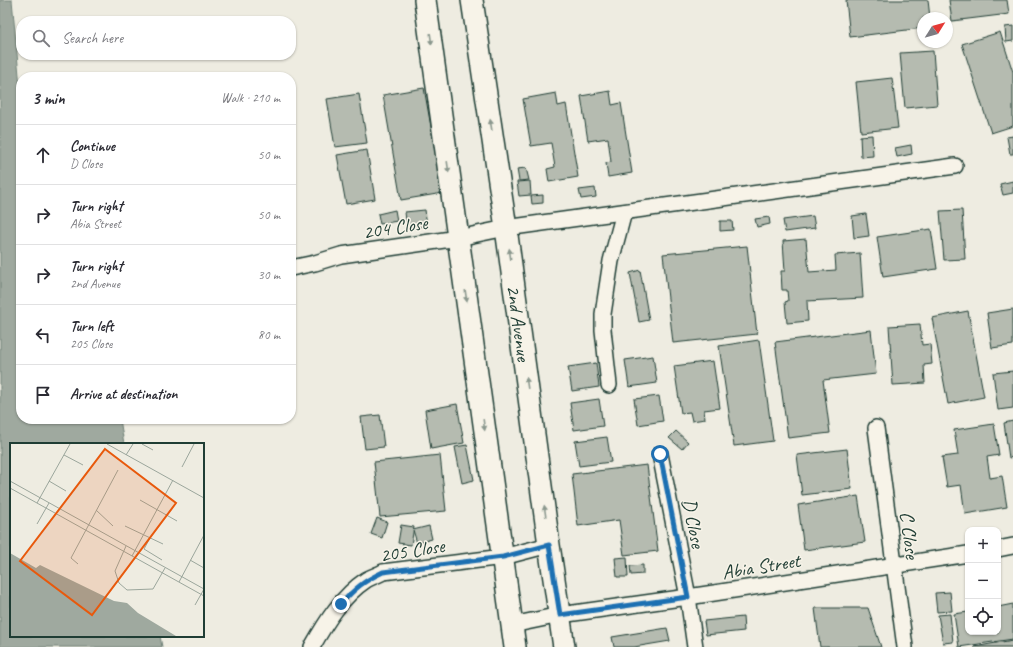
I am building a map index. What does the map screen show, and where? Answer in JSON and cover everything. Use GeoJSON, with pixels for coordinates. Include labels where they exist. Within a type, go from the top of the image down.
{"type":"FeatureCollection","features":[{"type":"Feature","properties":{"kind":"street"},"geometry":{"type":"LineString","coordinates":[[426,0],[515,647]]}},
{"type":"Feature","properties":{"kind":"street","name":"2nd Avenue"},"geometry":{"type":"LineString","coordinates":[[472,0],[506,228],[564,647]]}},
{"type":"Feature","properties":{"kind":"street","name":"204 Close"},"geometry":{"type":"LineString","coordinates":[[296,267],[341,255],[458,238],[506,228],[955,166]]}},
{"type":"Feature","properties":{"kind":"street"},"geometry":{"type":"LineString","coordinates":[[609,385],[603,330],[603,314],[611,261],[624,212]]}},
{"type":"Feature","properties":{"kind":"street","name":"C Close"},"geometry":{"type":"LineString","coordinates":[[876,428],[905,647]]}},
{"type":"Feature","properties":{"kind":"street","name":"D Close"},"geometry":{"type":"LineString","coordinates":[[660,454],[688,597],[695,647]]}},
{"type":"Feature","properties":{"kind":"street","name":"205 Close"},"geometry":{"type":"LineString","coordinates":[[312,647],[323,628],[341,604],[354,590],[367,579],[383,572],[503,557],[549,545]]}},
{"type":"Feature","properties":{"kind":"street"},"geometry":{"type":"LineString","coordinates":[[1001,548],[1013,546]]}},
{"type":"Feature","properties":{"kind":"street","name":"Abia Street"},"geometry":{"type":"LineString","coordinates":[[512,625],[560,615],[965,554]]}},
{"type":"Feature","properties":{"kind":"shaded area"},"geometry":{"type":"Polygon","coordinates":[[[0,0],[12,0],[16,60],[18,60],[19,72],[16,72],[16,424],[121,424],[124,443],[10,443],[10,637],[160,637],[162,647],[0,647],[0,0]]]}},
{"type":"Feature","properties":{"kind":"building"},"geometry":{"type":"Polygon","coordinates":[[[846,0],[928,0],[929,12],[917,12],[917,29],[850,37],[846,0]]]}},
{"type":"Feature","properties":{"kind":"building"},"geometry":{"type":"Polygon","coordinates":[[[949,0],[1007,0],[1009,14],[953,21],[953,12],[951,12],[949,0]]]}},
{"type":"Feature","properties":{"kind":"building"},"geometry":{"type":"Polygon","coordinates":[[[1013,26],[1013,41],[1006,42],[1005,27],[1013,26]]]}},
{"type":"Feature","properties":{"kind":"building"},"geometry":{"type":"Polygon","coordinates":[[[1000,32],[1013,72],[1013,126],[991,133],[962,44],[1000,32]]]}},
{"type":"Feature","properties":{"kind":"building"},"geometry":{"type":"Polygon","coordinates":[[[933,51],[937,105],[905,108],[900,53],[933,51]]]}},
{"type":"Feature","properties":{"kind":"building"},"geometry":{"type":"Polygon","coordinates":[[[892,78],[898,128],[861,132],[856,82],[892,78]]]}},
{"type":"Feature","properties":{"kind":"building"},"geometry":{"type":"Polygon","coordinates":[[[424,88],[443,193],[401,200],[383,95],[424,88]]]}},
{"type":"Feature","properties":{"kind":"building"},"geometry":{"type":"Polygon","coordinates":[[[610,91],[612,105],[621,103],[632,173],[608,177],[606,163],[611,162],[608,138],[588,141],[581,96],[610,91]]]}},
{"type":"Feature","properties":{"kind":"building"},"geometry":{"type":"Polygon","coordinates":[[[556,93],[558,106],[566,104],[578,177],[549,182],[547,169],[555,167],[551,143],[531,146],[523,99],[556,93]]]}},
{"type":"Feature","properties":{"kind":"building"},"geometry":{"type":"Polygon","coordinates":[[[359,94],[367,143],[335,147],[327,99],[359,94]]]}},
{"type":"Feature","properties":{"kind":"building"},"geometry":{"type":"Polygon","coordinates":[[[872,135],[873,156],[861,157],[860,136],[872,135]]]}},
{"type":"Feature","properties":{"kind":"building"},"geometry":{"type":"Polygon","coordinates":[[[1013,136],[1013,154],[1010,154],[1007,137],[1013,136]]]}},
{"type":"Feature","properties":{"kind":"building"},"geometry":{"type":"Polygon","coordinates":[[[911,145],[912,154],[897,157],[895,148],[911,145]]]}},
{"type":"Feature","properties":{"kind":"building"},"geometry":{"type":"Polygon","coordinates":[[[367,150],[375,199],[346,204],[337,155],[367,150]]]}},
{"type":"Feature","properties":{"kind":"building"},"geometry":{"type":"Polygon","coordinates":[[[526,168],[529,180],[519,181],[517,169],[526,168]]]}},
{"type":"Feature","properties":{"kind":"building"},"geometry":{"type":"Polygon","coordinates":[[[530,181],[531,195],[519,196],[517,182],[530,181]]]}},
{"type":"Feature","properties":{"kind":"building"},"geometry":{"type":"Polygon","coordinates":[[[1013,181],[1013,193],[1003,195],[1000,184],[1013,181]]]}},
{"type":"Feature","properties":{"kind":"building"},"geometry":{"type":"Polygon","coordinates":[[[595,188],[596,197],[581,199],[579,190],[595,188]]]}},
{"type":"Feature","properties":{"kind":"building"},"geometry":{"type":"Polygon","coordinates":[[[543,195],[543,203],[532,204],[531,196],[543,195]]]}},
{"type":"Feature","properties":{"kind":"building"},"geometry":{"type":"Polygon","coordinates":[[[395,210],[397,221],[380,224],[378,214],[395,210]]]}},
{"type":"Feature","properties":{"kind":"building"},"geometry":{"type":"Polygon","coordinates":[[[425,210],[427,226],[407,229],[405,212],[425,210]]]}},
{"type":"Feature","properties":{"kind":"building"},"geometry":{"type":"Polygon","coordinates":[[[962,210],[965,259],[944,260],[940,211],[962,210]]]}},
{"type":"Feature","properties":{"kind":"building"},"geometry":{"type":"Polygon","coordinates":[[[866,214],[869,236],[854,238],[852,216],[866,214]]]}},
{"type":"Feature","properties":{"kind":"building"},"geometry":{"type":"Polygon","coordinates":[[[813,216],[815,228],[785,232],[783,220],[813,216]]]}},
{"type":"Feature","properties":{"kind":"building"},"geometry":{"type":"Polygon","coordinates":[[[769,217],[770,224],[757,227],[755,219],[769,217]]]}},
{"type":"Feature","properties":{"kind":"building"},"geometry":{"type":"Polygon","coordinates":[[[720,221],[732,221],[733,230],[720,231],[720,221]]]}},
{"type":"Feature","properties":{"kind":"building"},"geometry":{"type":"Polygon","coordinates":[[[931,229],[937,269],[883,277],[877,237],[931,229]]]}},
{"type":"Feature","properties":{"kind":"building"},"geometry":{"type":"Polygon","coordinates":[[[806,239],[809,272],[836,270],[835,255],[860,253],[863,298],[807,301],[808,321],[787,323],[785,302],[788,301],[787,290],[782,290],[781,271],[785,271],[783,241],[806,239]]]}},
{"type":"Feature","properties":{"kind":"building"},"geometry":{"type":"Polygon","coordinates":[[[747,246],[757,334],[673,343],[663,254],[747,246]]]}},
{"type":"Feature","properties":{"kind":"building"},"geometry":{"type":"Polygon","coordinates":[[[640,270],[649,320],[639,322],[630,273],[640,270]]]}},
{"type":"Feature","properties":{"kind":"building"},"geometry":{"type":"Polygon","coordinates":[[[1013,309],[1013,345],[992,348],[987,313],[1013,309]]]}},
{"type":"Feature","properties":{"kind":"building"},"geometry":{"type":"Polygon","coordinates":[[[968,311],[984,397],[948,404],[932,318],[968,311]]]}},
{"type":"Feature","properties":{"kind":"building"},"geometry":{"type":"Polygon","coordinates":[[[920,324],[922,345],[930,344],[932,364],[924,365],[925,383],[893,385],[889,326],[920,324]]]}},
{"type":"Feature","properties":{"kind":"building"},"geometry":{"type":"Polygon","coordinates":[[[871,330],[876,374],[823,380],[830,433],[788,438],[775,342],[871,330]]]}},
{"type":"Feature","properties":{"kind":"building"},"geometry":{"type":"Polygon","coordinates":[[[759,340],[773,441],[734,446],[719,346],[759,340]]]}},
{"type":"Feature","properties":{"kind":"building"},"geometry":{"type":"Polygon","coordinates":[[[653,356],[657,383],[629,387],[625,360],[653,356]]]}},
{"type":"Feature","properties":{"kind":"building"},"geometry":{"type":"Polygon","coordinates":[[[713,361],[720,408],[704,410],[705,419],[692,421],[690,412],[681,413],[674,366],[713,361]]]}},
{"type":"Feature","properties":{"kind":"building"},"geometry":{"type":"Polygon","coordinates":[[[596,363],[599,387],[572,391],[568,367],[596,363]]]}},
{"type":"Feature","properties":{"kind":"building"},"geometry":{"type":"Polygon","coordinates":[[[1013,371],[1013,408],[998,410],[993,373],[1013,371]]]}},
{"type":"Feature","properties":{"kind":"building"},"geometry":{"type":"Polygon","coordinates":[[[659,396],[663,421],[638,425],[634,399],[659,396]]]}},
{"type":"Feature","properties":{"kind":"building"},"geometry":{"type":"Polygon","coordinates":[[[599,399],[603,426],[574,430],[570,403],[599,399]]]}},
{"type":"Feature","properties":{"kind":"building"},"geometry":{"type":"Polygon","coordinates":[[[457,404],[464,443],[431,449],[425,410],[457,404]]]}},
{"type":"Feature","properties":{"kind":"building"},"geometry":{"type":"Polygon","coordinates":[[[380,415],[384,447],[365,449],[361,417],[380,415]]]}},
{"type":"Feature","properties":{"kind":"building"},"geometry":{"type":"Polygon","coordinates":[[[1013,421],[1013,457],[1009,458],[1004,423],[1013,421]]]}},
{"type":"Feature","properties":{"kind":"building"},"geometry":{"type":"Polygon","coordinates":[[[994,424],[999,455],[987,457],[990,478],[1002,476],[1007,507],[965,514],[961,485],[947,487],[942,457],[958,455],[954,430],[994,424]]]}},
{"type":"Feature","properties":{"kind":"building"},"geometry":{"type":"Polygon","coordinates":[[[676,431],[688,442],[682,449],[669,438],[676,431]]]}},
{"type":"Feature","properties":{"kind":"building"},"geometry":{"type":"Polygon","coordinates":[[[607,437],[611,462],[579,466],[575,441],[607,437]]]}},
{"type":"Feature","properties":{"kind":"building"},"geometry":{"type":"Polygon","coordinates":[[[467,445],[474,480],[462,483],[455,447],[467,445]]]}},
{"type":"Feature","properties":{"kind":"building"},"geometry":{"type":"Polygon","coordinates":[[[847,449],[852,489],[802,495],[797,455],[847,449]]]}},
{"type":"Feature","properties":{"kind":"building"},"geometry":{"type":"Polygon","coordinates":[[[440,455],[446,511],[380,517],[374,462],[440,455]]]}},
{"type":"Feature","properties":{"kind":"building"},"geometry":{"type":"Polygon","coordinates":[[[647,465],[658,551],[624,555],[619,520],[578,526],[572,474],[647,465]]]}},
{"type":"Feature","properties":{"kind":"building"},"geometry":{"type":"Polygon","coordinates":[[[858,496],[865,542],[804,550],[798,505],[858,496]]]}},
{"type":"Feature","properties":{"kind":"building"},"geometry":{"type":"Polygon","coordinates":[[[377,518],[387,522],[382,538],[371,534],[377,518]]]}},
{"type":"Feature","properties":{"kind":"building"},"geometry":{"type":"Polygon","coordinates":[[[401,525],[414,527],[411,545],[398,543],[401,525]]]}},
{"type":"Feature","properties":{"kind":"building"},"geometry":{"type":"Polygon","coordinates":[[[429,526],[432,539],[417,543],[413,530],[429,526]]]}},
{"type":"Feature","properties":{"kind":"building"},"geometry":{"type":"Polygon","coordinates":[[[627,557],[628,577],[617,577],[615,558],[627,557]]]}},
{"type":"Feature","properties":{"kind":"building"},"geometry":{"type":"Polygon","coordinates":[[[643,565],[643,574],[631,575],[630,566],[643,565]]]}},
{"type":"Feature","properties":{"kind":"building"},"geometry":{"type":"Polygon","coordinates":[[[950,592],[952,611],[937,612],[935,593],[950,592]]]}},
{"type":"Feature","properties":{"kind":"building"},"geometry":{"type":"Polygon","coordinates":[[[1013,604],[1013,639],[959,647],[954,614],[965,612],[965,635],[1001,635],[1001,606],[1013,604]]]}},
{"type":"Feature","properties":{"kind":"building"},"geometry":{"type":"Polygon","coordinates":[[[815,608],[868,608],[881,647],[820,647],[815,608]]]}},
{"type":"Feature","properties":{"kind":"building"},"geometry":{"type":"Polygon","coordinates":[[[950,614],[953,642],[943,643],[938,615],[950,614]]]}},
{"type":"Feature","properties":{"kind":"building"},"geometry":{"type":"Polygon","coordinates":[[[743,617],[744,631],[706,635],[704,621],[743,617]]]}},
{"type":"Feature","properties":{"kind":"building"},"geometry":{"type":"Polygon","coordinates":[[[667,628],[670,641],[634,647],[614,647],[612,637],[667,628]]]}},
{"type":"Feature","properties":{"kind":"building"},"geometry":{"type":"Polygon","coordinates":[[[1013,640],[1013,647],[974,647],[1013,640]]]}},
{"type":"Feature","properties":{"kind":"route"},"geometry":{"type":"LineString","coordinates":[[341,604],[367,579],[383,572],[503,557],[549,545],[560,615],[688,597],[660,454]]}}]}
